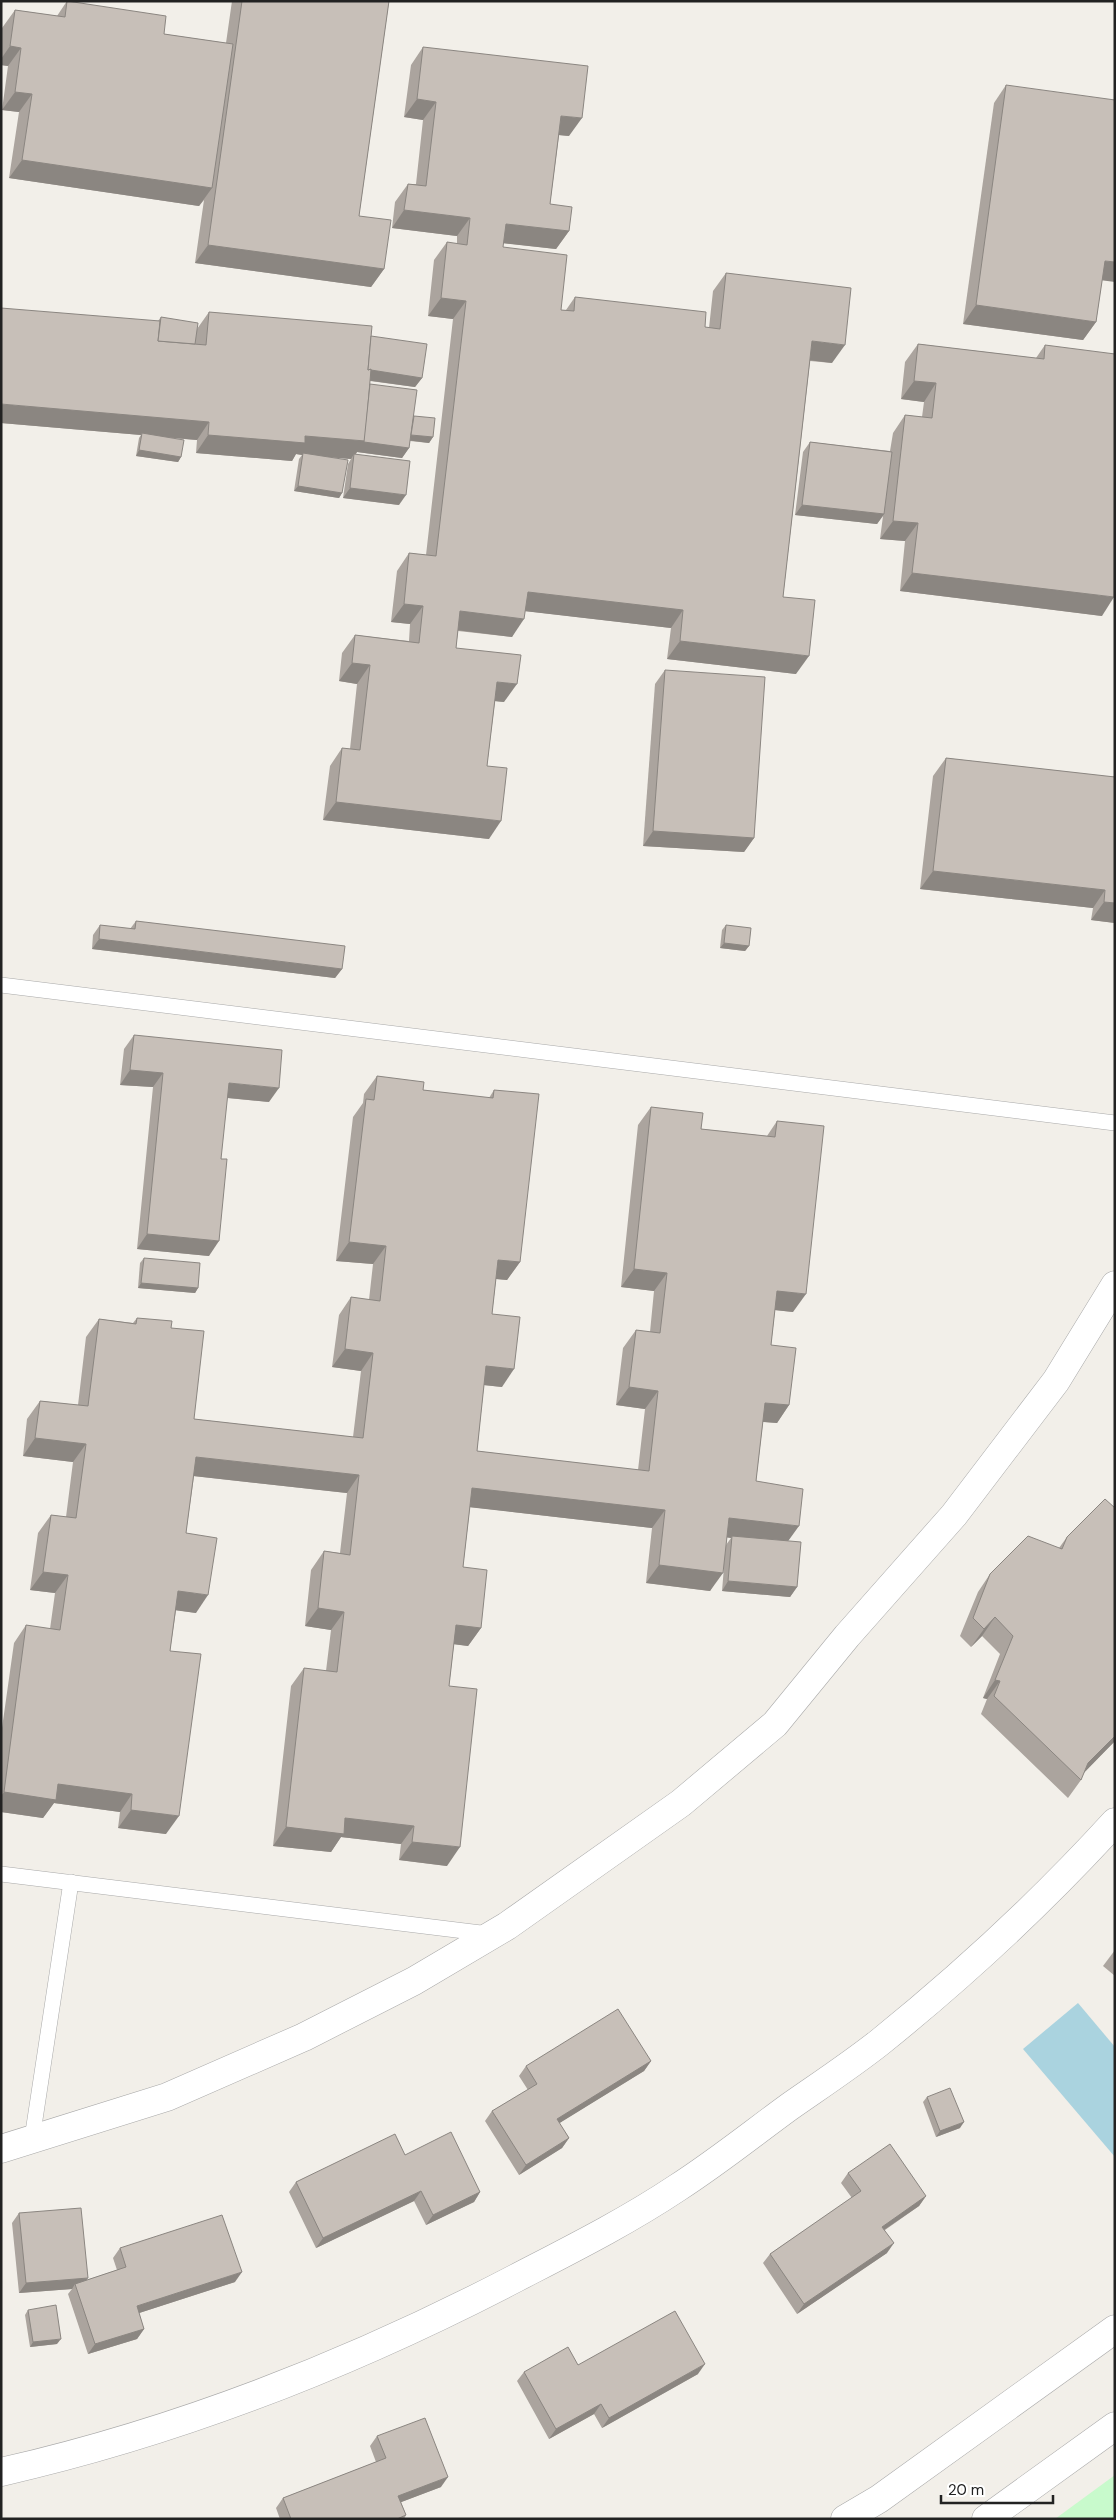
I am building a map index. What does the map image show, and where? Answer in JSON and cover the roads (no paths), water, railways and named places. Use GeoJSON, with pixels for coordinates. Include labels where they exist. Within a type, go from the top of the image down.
{"type":"FeatureCollection","features":[{"type":"Feature","properties":{"kind":"street"},"geometry":{"type":"LineString","coordinates":[[1,2149],[167,2097],[304,2037],[414,1981],[493,1935],[681,1803],[775,1724],[847,1636],[954,1515],[1056,1381],[1115,1285]]}},
{"type":"Feature","properties":{"kind":"street"},"geometry":{"type":"LineString","coordinates":[[1,2472],[88,2451],[263,2394],[437,2319],[568,2251],[676,2189],[879,2043],[987,1949],[1086,1853],[1115,1822]]}},
{"type":"Feature","properties":{"kind":"street"},"geometry":{"type":"LineString","coordinates":[[845,2519],[879,2499],[1115,2329]]}},
{"type":"Feature","properties":{"kind":"street"},"geometry":{"type":"LineString","coordinates":[[986,2519],[1115,2426]]}},
{"type":"Feature","properties":{"kind":"lane"},"geometry":{"type":"LineString","coordinates":[[1,985],[1115,1122]]}},
{"type":"Feature","properties":{"kind":"lane"},"geometry":{"type":"LineString","coordinates":[[1,1874],[493,1935]]}},
{"type":"Feature","properties":{"kind":"lane"},"geometry":{"type":"LineString","coordinates":[[32,2139],[71,1882]]}},
{"type":"Feature","properties":{"kind":"water"},"geometry":{"type":"Polygon","coordinates":[[[1078,2003],[1115,2047],[1115,2157],[1023,2049],[1078,2003]]]}}]}
